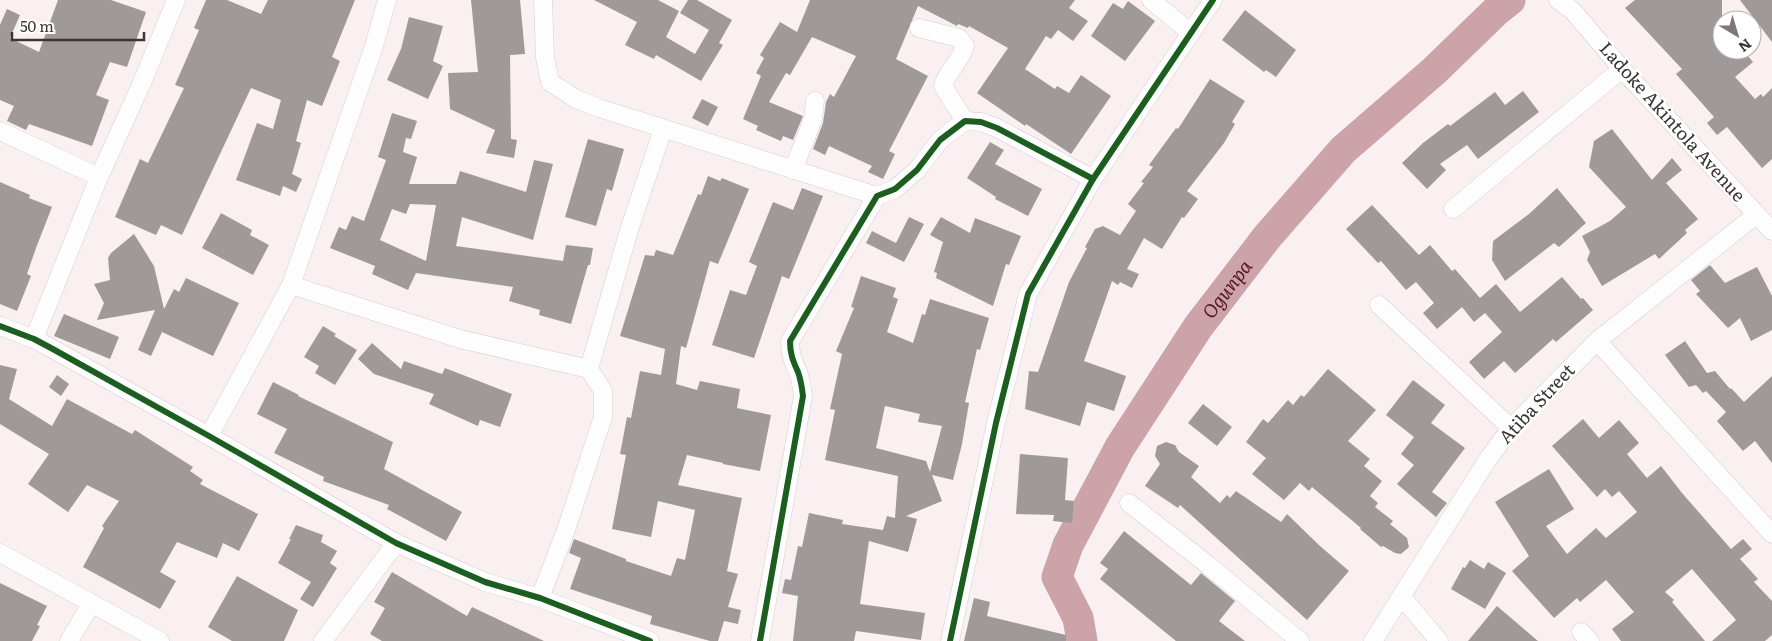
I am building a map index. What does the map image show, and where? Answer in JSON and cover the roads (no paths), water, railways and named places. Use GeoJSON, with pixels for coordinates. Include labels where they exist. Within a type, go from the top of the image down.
{"type":"FeatureCollection","features":[{"type":"Feature","properties":{"kind":"street"},"geometry":{"type":"LineString","coordinates":[[34,339],[99,177],[141,85],[176,0]]}},
{"type":"Feature","properties":{"kind":"street"},"geometry":{"type":"LineString","coordinates":[[209,436],[292,285],[374,46],[386,0]]}},
{"type":"Feature","properties":{"kind":"street"},"geometry":{"type":"LineString","coordinates":[[543,0],[545,58],[550,82],[576,100],[877,196]]}},
{"type":"Feature","properties":{"kind":"street"},"geometry":{"type":"LineString","coordinates":[[1151,0],[1191,33]]}},
{"type":"Feature","properties":{"kind":"street"},"geometry":{"type":"LineString","coordinates":[[950,641],[996,423],[1028,294],[1093,179],[1213,0]]}},
{"type":"Feature","properties":{"kind":"street","name":"Ladoke Akintola Avenue"},"geometry":{"type":"LineString","coordinates":[[1558,0],[1573,11],[1622,69],[1772,231]]}},
{"type":"Feature","properties":{"kind":"street"},"geometry":{"type":"LineString","coordinates":[[919,28],[959,38],[965,46],[943,86],[965,121]]}},
{"type":"Feature","properties":{"kind":"street"},"geometry":{"type":"LineString","coordinates":[[1453,209],[1622,69]]}},
{"type":"Feature","properties":{"kind":"street"},"geometry":{"type":"LineString","coordinates":[[793,170],[813,118],[815,101]]}},
{"type":"Feature","properties":{"kind":"street"},"geometry":{"type":"LineString","coordinates":[[760,641],[803,396],[798,372],[793,364],[790,353],[790,342],[877,196],[895,188],[917,170],[940,140],[965,121],[981,122],[997,128],[1093,179]]}},
{"type":"Feature","properties":{"kind":"street"},"geometry":{"type":"LineString","coordinates":[[589,369],[630,227],[664,129]]}},
{"type":"Feature","properties":{"kind":"street"},"geometry":{"type":"LineString","coordinates":[[0,131],[99,177]]}},
{"type":"Feature","properties":{"kind":"street","name":"Atiba Street"},"geometry":{"type":"LineString","coordinates":[[1373,641],[1488,459],[1511,428],[1597,341],[1756,214]]}},
{"type":"Feature","properties":{"kind":"street"},"geometry":{"type":"LineString","coordinates":[[292,285],[460,339],[589,369],[603,391],[603,417],[566,530],[540,598]]}},
{"type":"Feature","properties":{"kind":"street"},"geometry":{"type":"LineString","coordinates":[[1379,305],[1511,428]]}},
{"type":"Feature","properties":{"kind":"street"},"geometry":{"type":"LineString","coordinates":[[0,326],[34,339],[396,543],[485,582],[540,598],[650,641]]}},
{"type":"Feature","properties":{"kind":"street"},"geometry":{"type":"LineString","coordinates":[[1597,341],[1772,534]]}},
{"type":"Feature","properties":{"kind":"street"},"geometry":{"type":"LineString","coordinates":[[1129,503],[1300,641]]}},
{"type":"Feature","properties":{"kind":"street"},"geometry":{"type":"LineString","coordinates":[[323,641],[396,543]]}},
{"type":"Feature","properties":{"kind":"street"},"geometry":{"type":"LineString","coordinates":[[0,552],[160,641]]}},
{"type":"Feature","properties":{"kind":"street"},"geometry":{"type":"LineString","coordinates":[[1402,597],[1439,641]]}},
{"type":"Feature","properties":{"kind":"street"},"geometry":{"type":"LineString","coordinates":[[70,641],[91,604]]}},
{"type":"Feature","properties":{"kind":"waterway","name":"Ogunpa"},"geometry":{"type":"LineString","coordinates":[[1082,641],[1078,618],[1057,577],[1068,545],[1120,447],[1198,327],[1267,237],[1343,150],[1434,71],[1510,0]]}}]}
